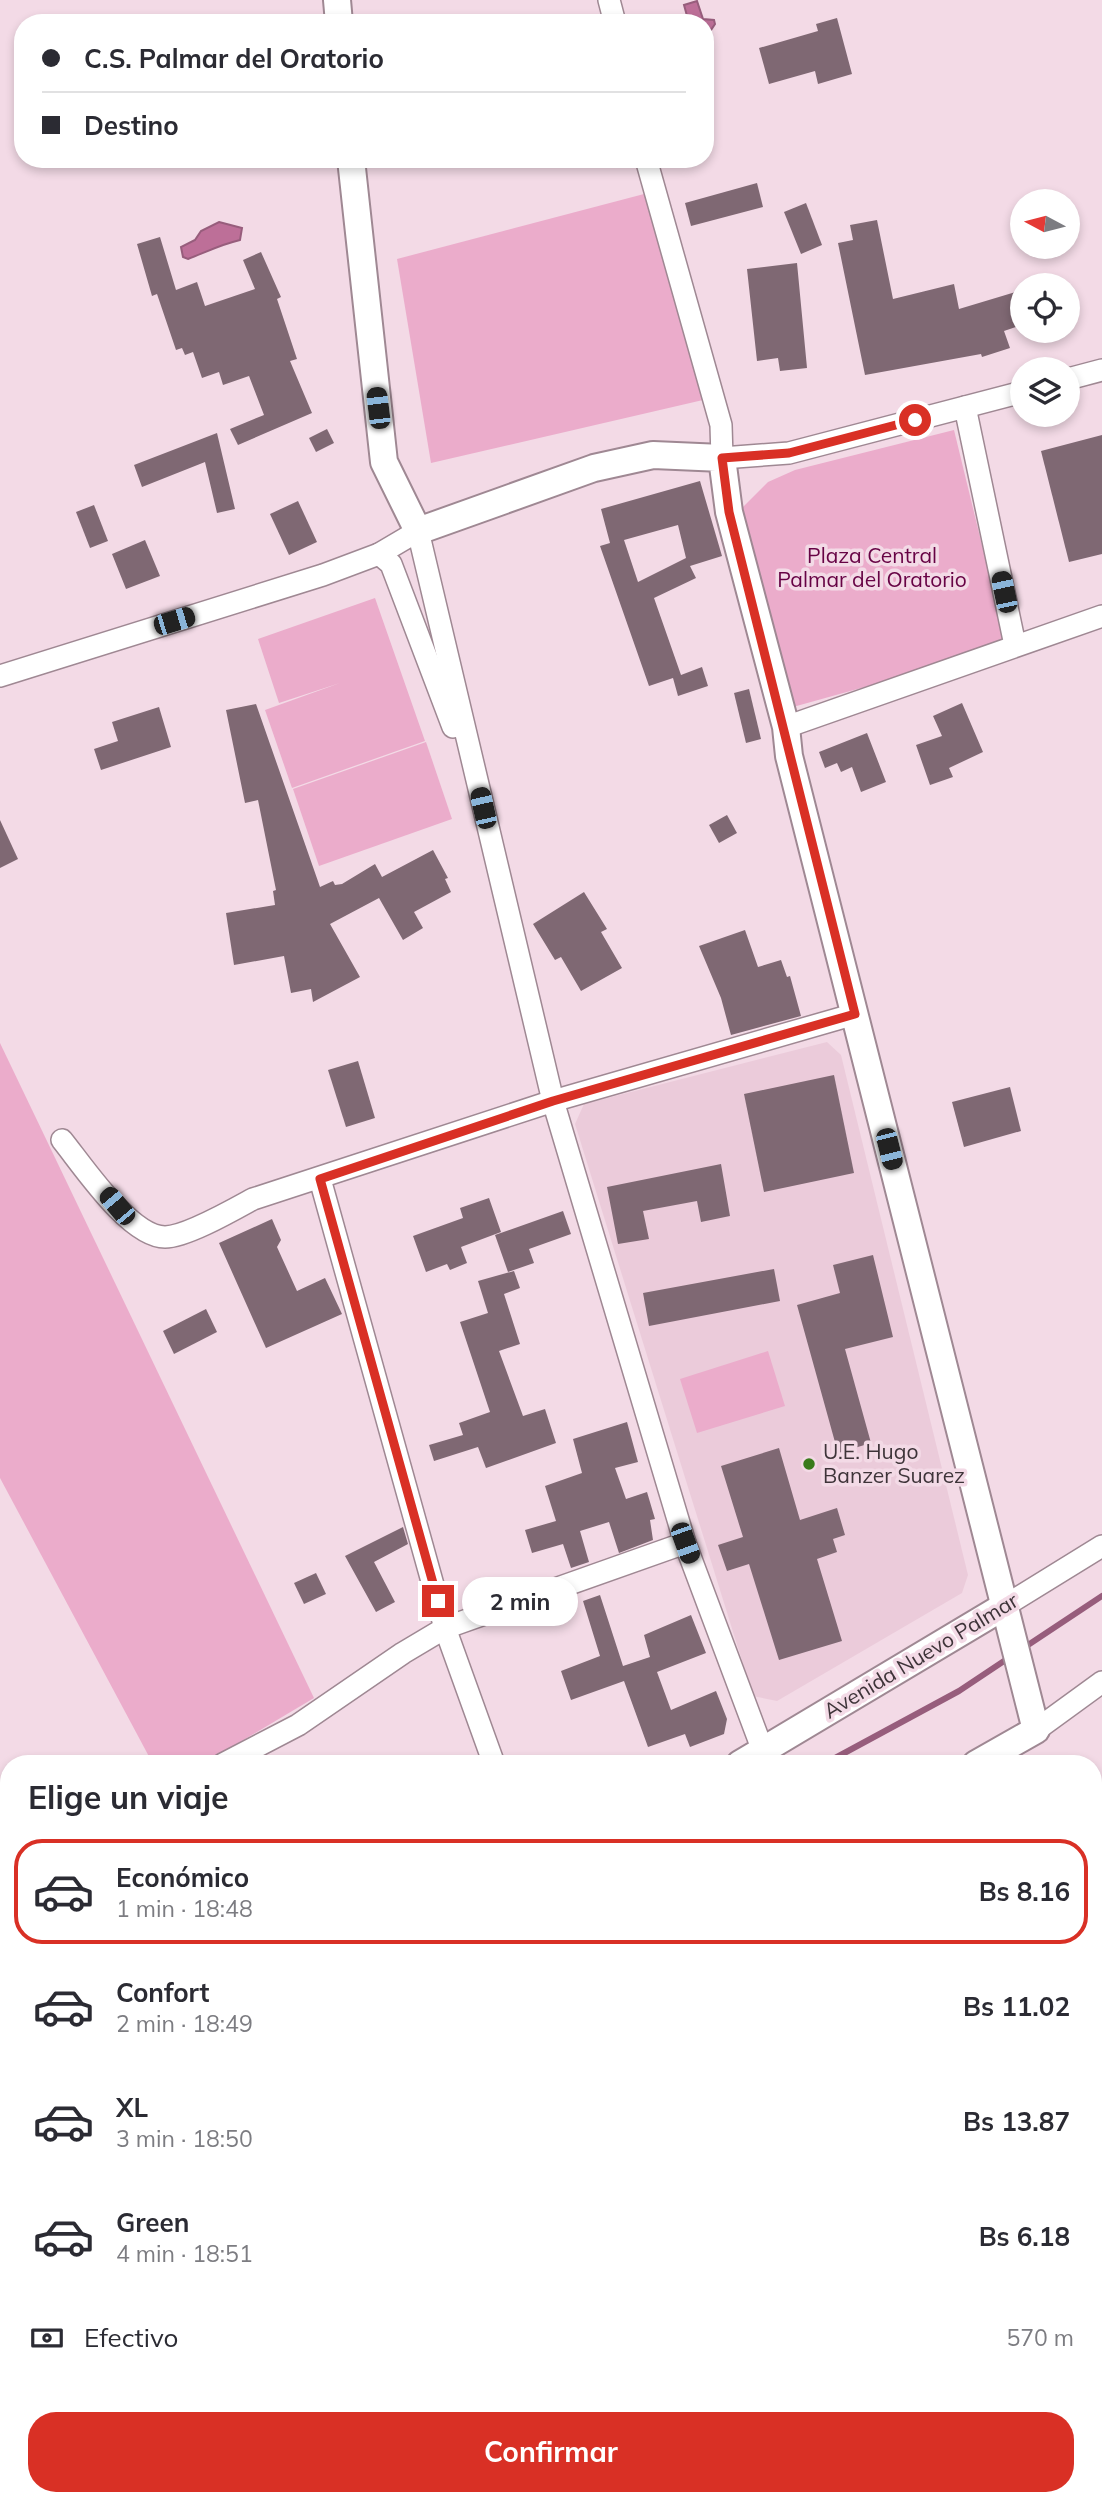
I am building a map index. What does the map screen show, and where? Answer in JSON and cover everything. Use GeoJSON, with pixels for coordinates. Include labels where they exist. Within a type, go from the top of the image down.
{"type":"FeatureCollection","features":[{"type":"Feature","properties":{"kind":"main road"},"geometry":{"type":"LineString","coordinates":[[352,168],[384,462],[418,531],[593,468],[653,455],[722,458],[729,512],[786,727],[789,756],[1037,1730],[992,1755]]}},
{"type":"Feature","properties":{"kind":"main road","name":"Avenida Nuevo Palmar"},"geometry":{"type":"LineString","coordinates":[[756,1755],[1007,1619]]}},
{"type":"Feature","properties":{"kind":"street"},"geometry":{"type":"LineString","coordinates":[[649,168],[720,425],[722,458],[789,453],[1010,394]]}},
{"type":"Feature","properties":{"kind":"street"},"geometry":{"type":"LineString","coordinates":[[1080,376],[1102,370]]}},
{"type":"Feature","properties":{"kind":"street"},"geometry":{"type":"LineString","coordinates":[[965,407],[1015,645]]}},
{"type":"Feature","properties":{"kind":"street"},"geometry":{"type":"LineString","coordinates":[[0,676],[323,575],[379,554],[418,531],[553,1101],[685,1543],[763,1751]]}},
{"type":"Feature","properties":{"kind":"street"},"geometry":{"type":"LineString","coordinates":[[379,554],[391,564],[483,808]]}},
{"type":"Feature","properties":{"kind":"street"},"geometry":{"type":"LineString","coordinates":[[786,727],[1102,616]]}},
{"type":"Feature","properties":{"kind":"street"},"geometry":{"type":"LineString","coordinates":[[62,1140],[141,1230],[166,1237],[208,1223],[253,1199],[553,1101],[855,1014]]}},
{"type":"Feature","properties":{"kind":"street"},"geometry":{"type":"LineString","coordinates":[[320,1179],[445,1628],[491,1755]]}},
{"type":"Feature","properties":{"kind":"street"},"geometry":{"type":"LineString","coordinates":[[240,1755],[298,1725],[403,1653],[445,1628],[685,1543]]}},
{"type":"Feature","properties":{"kind":"street","name":"Avenida Nuevo Palmar"},"geometry":{"type":"LineString","coordinates":[[1007,1619],[1102,1546]]}},
{"type":"Feature","properties":{"kind":"street"},"geometry":{"type":"LineString","coordinates":[[1037,1730],[1102,1682]]}},
{"type":"Feature","properties":{"kind":"shaded area"},"geometry":{"type":"Polygon","coordinates":[[[697,1],[701,14],[686,14],[684,5],[697,1]]]}},
{"type":"Feature","properties":{"kind":"shaded area"},"geometry":{"type":"Polygon","coordinates":[[[219,222],[242,228],[240,240],[188,259],[183,257],[181,247],[195,240],[201,231],[219,222]]]}},
{"type":"Feature","properties":{"kind":"shaded area"},"geometry":{"type":"Polygon","coordinates":[[[827,1042],[841,1055],[968,1575],[962,1593],[777,1701],[753,1696],[575,1124],[584,1104],[827,1042]]]}},
{"type":"Feature","properties":{"kind":"green space"},"geometry":{"type":"Polygon","coordinates":[[[644,194],[703,400],[431,463],[397,259],[644,194]]]}},
{"type":"Feature","properties":{"kind":"green space","name":"Plaza Central Palmar del Oratorio"},"geometry":{"type":"Polygon","coordinates":[[[954,430],[1005,640],[897,678],[793,707],[741,509],[768,482],[795,470],[954,430]]]}},
{"type":"Feature","properties":{"kind":"green space"},"geometry":{"type":"Polygon","coordinates":[[[375,598],[425,741],[292,788],[265,710],[340,683],[279,703],[258,639],[375,598]]]}},
{"type":"Feature","properties":{"kind":"green space"},"geometry":{"type":"Polygon","coordinates":[[[426,742],[452,819],[319,866],[293,789],[426,742]]]}},
{"type":"Feature","properties":{"kind":"green space"},"geometry":{"type":"Polygon","coordinates":[[[0,1043],[314,1698],[218,1755],[148,1755],[0,1478],[0,1043]]]}},
{"type":"Feature","properties":{"kind":"green space"},"geometry":{"type":"Polygon","coordinates":[[[768,1351],[785,1406],[697,1433],[680,1379],[768,1351]]]}},
{"type":"Feature","properties":{"kind":"building"},"geometry":{"type":"Polygon","coordinates":[[[837,18],[852,74],[818,84],[815,71],[769,84],[759,48],[818,31],[816,24],[837,18]]]}},
{"type":"Feature","properties":{"kind":"building"},"geometry":{"type":"Polygon","coordinates":[[[757,183],[763,207],[691,226],[685,203],[757,183]]]}},
{"type":"Feature","properties":{"kind":"building"},"geometry":{"type":"Polygon","coordinates":[[[806,203],[822,245],[801,254],[784,212],[806,203]]]}},
{"type":"Feature","properties":{"kind":"building"},"geometry":{"type":"Polygon","coordinates":[[[877,220],[893,299],[954,284],[959,309],[1010,294],[1010,329],[1004,331],[1010,348],[982,357],[981,354],[865,375],[838,243],[853,240],[850,225],[877,220]]]}},
{"type":"Feature","properties":{"kind":"building"},"geometry":{"type":"Polygon","coordinates":[[[160,237],[176,290],[197,282],[205,306],[255,289],[243,260],[261,252],[281,297],[277,299],[297,359],[290,361],[312,413],[238,445],[230,429],[264,415],[249,376],[223,385],[219,372],[202,378],[193,352],[185,355],[182,348],[176,350],[157,294],[152,296],[137,244],[160,237]]]}},
{"type":"Feature","properties":{"kind":"building"},"geometry":{"type":"Polygon","coordinates":[[[797,263],[807,368],[780,371],[778,358],[757,361],[747,269],[797,263]]]}},
{"type":"Feature","properties":{"kind":"building"},"geometry":{"type":"Polygon","coordinates":[[[327,429],[334,443],[316,452],[309,438],[327,429]]]}},
{"type":"Feature","properties":{"kind":"building"},"geometry":{"type":"Polygon","coordinates":[[[217,433],[235,509],[217,513],[205,462],[142,487],[134,465],[217,433]]]}},
{"type":"Feature","properties":{"kind":"building"},"geometry":{"type":"Polygon","coordinates":[[[1102,435],[1102,554],[1069,562],[1041,451],[1102,435]]]}},
{"type":"Feature","properties":{"kind":"building"},"geometry":{"type":"Polygon","coordinates":[[[700,481],[722,556],[690,566],[696,578],[654,598],[681,675],[702,667],[708,686],[678,696],[673,678],[649,686],[600,546],[610,543],[601,509],[700,481]],[[678,525],[624,540],[638,582],[686,558],[678,525]]]}},
{"type":"Feature","properties":{"kind":"building"},"geometry":{"type":"Polygon","coordinates":[[[298,501],[317,542],[289,555],[270,514],[298,501]]]}},
{"type":"Feature","properties":{"kind":"building"},"geometry":{"type":"Polygon","coordinates":[[[94,505],[108,541],[90,548],[76,512],[94,505]]]}},
{"type":"Feature","properties":{"kind":"building"},"geometry":{"type":"Polygon","coordinates":[[[145,540],[160,576],[126,589],[112,554],[145,540]]]}},
{"type":"Feature","properties":{"kind":"building"},"geometry":{"type":"Polygon","coordinates":[[[749,689],[761,739],[746,743],[734,693],[749,689]]]}},
{"type":"Feature","properties":{"kind":"building"},"geometry":{"type":"Polygon","coordinates":[[[962,703],[983,752],[949,768],[953,777],[930,785],[916,745],[942,736],[933,716],[962,703]]]}},
{"type":"Feature","properties":{"kind":"building"},"geometry":{"type":"Polygon","coordinates":[[[256,704],[320,887],[333,881],[335,885],[342,884],[375,864],[382,877],[433,850],[448,878],[445,879],[451,892],[414,912],[423,928],[403,940],[379,898],[330,924],[360,977],[313,1002],[311,989],[291,993],[284,956],[234,965],[226,913],[275,905],[273,891],[276,890],[258,800],[245,803],[226,710],[256,704]]]}},
{"type":"Feature","properties":{"kind":"building"},"geometry":{"type":"Polygon","coordinates":[[[159,707],[171,747],[101,770],[94,749],[118,741],[112,722],[159,707]]]}},
{"type":"Feature","properties":{"kind":"building"},"geometry":{"type":"Polygon","coordinates":[[[867,733],[886,782],[861,792],[852,767],[841,772],[837,763],[825,768],[819,752],[867,733]]]}},
{"type":"Feature","properties":{"kind":"building"},"geometry":{"type":"Polygon","coordinates":[[[727,815],[737,833],[719,843],[709,825],[727,815]]]}},
{"type":"Feature","properties":{"kind":"building"},"geometry":{"type":"Polygon","coordinates":[[[0,820],[18,859],[0,868],[0,820]]]}},
{"type":"Feature","properties":{"kind":"building"},"geometry":{"type":"Polygon","coordinates":[[[584,892],[607,929],[601,932],[622,968],[581,991],[561,957],[555,960],[533,924],[584,892]]]}},
{"type":"Feature","properties":{"kind":"building"},"geometry":{"type":"Polygon","coordinates":[[[745,930],[758,967],[781,960],[787,977],[790,976],[801,1016],[731,1035],[721,998],[699,946],[745,930]]]}},
{"type":"Feature","properties":{"kind":"building"},"geometry":{"type":"Polygon","coordinates":[[[358,1061],[375,1118],[346,1127],[328,1070],[358,1061]]]}},
{"type":"Feature","properties":{"kind":"building"},"geometry":{"type":"Polygon","coordinates":[[[834,1075],[854,1173],[764,1192],[744,1094],[834,1075]]]}},
{"type":"Feature","properties":{"kind":"building"},"geometry":{"type":"Polygon","coordinates":[[[1010,1087],[1021,1131],[964,1147],[952,1102],[1010,1087]]]}},
{"type":"Feature","properties":{"kind":"building"},"geometry":{"type":"Polygon","coordinates":[[[721,1164],[730,1216],[701,1222],[697,1201],[643,1211],[649,1239],[618,1244],[607,1187],[721,1164]]]}},
{"type":"Feature","properties":{"kind":"building"},"geometry":{"type":"Polygon","coordinates":[[[489,1198],[501,1232],[461,1247],[467,1263],[450,1270],[447,1264],[426,1272],[413,1236],[463,1218],[460,1208],[489,1198]]]}},
{"type":"Feature","properties":{"kind":"building"},"geometry":{"type":"Polygon","coordinates":[[[563,1211],[571,1234],[529,1249],[534,1263],[508,1272],[495,1235],[563,1211]]]}},
{"type":"Feature","properties":{"kind":"building"},"geometry":{"type":"Polygon","coordinates":[[[272,1219],[281,1240],[277,1247],[297,1291],[325,1278],[342,1314],[266,1348],[219,1243],[272,1219]]]}},
{"type":"Feature","properties":{"kind":"building"},"geometry":{"type":"Polygon","coordinates":[[[873,1255],[893,1337],[845,1349],[871,1443],[838,1453],[797,1305],[840,1293],[833,1265],[873,1255]]]}},
{"type":"Feature","properties":{"kind":"building"},"geometry":{"type":"Polygon","coordinates":[[[774,1269],[780,1301],[649,1326],[643,1293],[774,1269]]]}},
{"type":"Feature","properties":{"kind":"building"},"geometry":{"type":"Polygon","coordinates":[[[514,1271],[520,1288],[504,1294],[520,1344],[499,1351],[523,1416],[545,1409],[556,1443],[486,1468],[478,1447],[434,1461],[429,1445],[463,1435],[459,1423],[490,1412],[460,1322],[488,1313],[478,1281],[514,1271]]]}},
{"type":"Feature","properties":{"kind":"building"},"geometry":{"type":"Polygon","coordinates":[[[206,1309],[217,1332],[174,1354],[163,1331],[206,1309]]]}},
{"type":"Feature","properties":{"kind":"building"},"geometry":{"type":"Polygon","coordinates":[[[627,1422],[638,1462],[615,1468],[626,1499],[647,1492],[655,1519],[650,1520],[653,1540],[619,1553],[609,1522],[580,1531],[589,1562],[571,1568],[563,1544],[532,1553],[525,1530],[556,1521],[545,1486],[582,1473],[573,1439],[627,1422]]]}},
{"type":"Feature","properties":{"kind":"building"},"geometry":{"type":"Polygon","coordinates":[[[779,1448],[800,1520],[837,1508],[845,1535],[833,1539],[837,1552],[817,1559],[842,1641],[779,1660],[749,1564],[727,1571],[718,1545],[743,1537],[721,1466],[779,1448]]]}},
{"type":"Feature","properties":{"kind":"building"},"geometry":{"type":"Polygon","coordinates":[[[403,1527],[408,1544],[374,1562],[395,1602],[376,1612],[345,1556],[403,1527]]]}},
{"type":"Feature","properties":{"kind":"building"},"geometry":{"type":"Polygon","coordinates":[[[316,1573],[326,1594],[304,1604],[294,1583],[316,1573]]]}},
{"type":"Feature","properties":{"kind":"building"},"geometry":{"type":"Polygon","coordinates":[[[600,1595],[623,1666],[650,1657],[644,1635],[691,1615],[706,1653],[657,1672],[671,1710],[716,1691],[727,1719],[724,1734],[690,1747],[685,1734],[648,1747],[624,1681],[571,1700],[561,1671],[600,1656],[583,1601],[600,1595]]]}},
{"type":"Feature","properties":{"kind":"waterway"},"geometry":{"type":"LineString","coordinates":[[1022,1649],[1102,1596]]}},
{"type":"Feature","properties":{"kind":"waterway"},"geometry":{"type":"LineString","coordinates":[[841,1755],[959,1691],[1010,1657]]}},
{"type":"Feature","properties":{"kind":"place","name":"U.E. Hugo Banzer Suarez"},"geometry":{"type":"Point","coordinates":[809,1464]}},
{"type":"Feature","properties":{"kind":"route"},"geometry":{"type":"LineString","coordinates":[[438,1601],[331,1227],[320,1179],[553,1101],[855,1014],[789,756],[786,727],[729,512],[722,458],[789,453],[915,420]]}}]}
